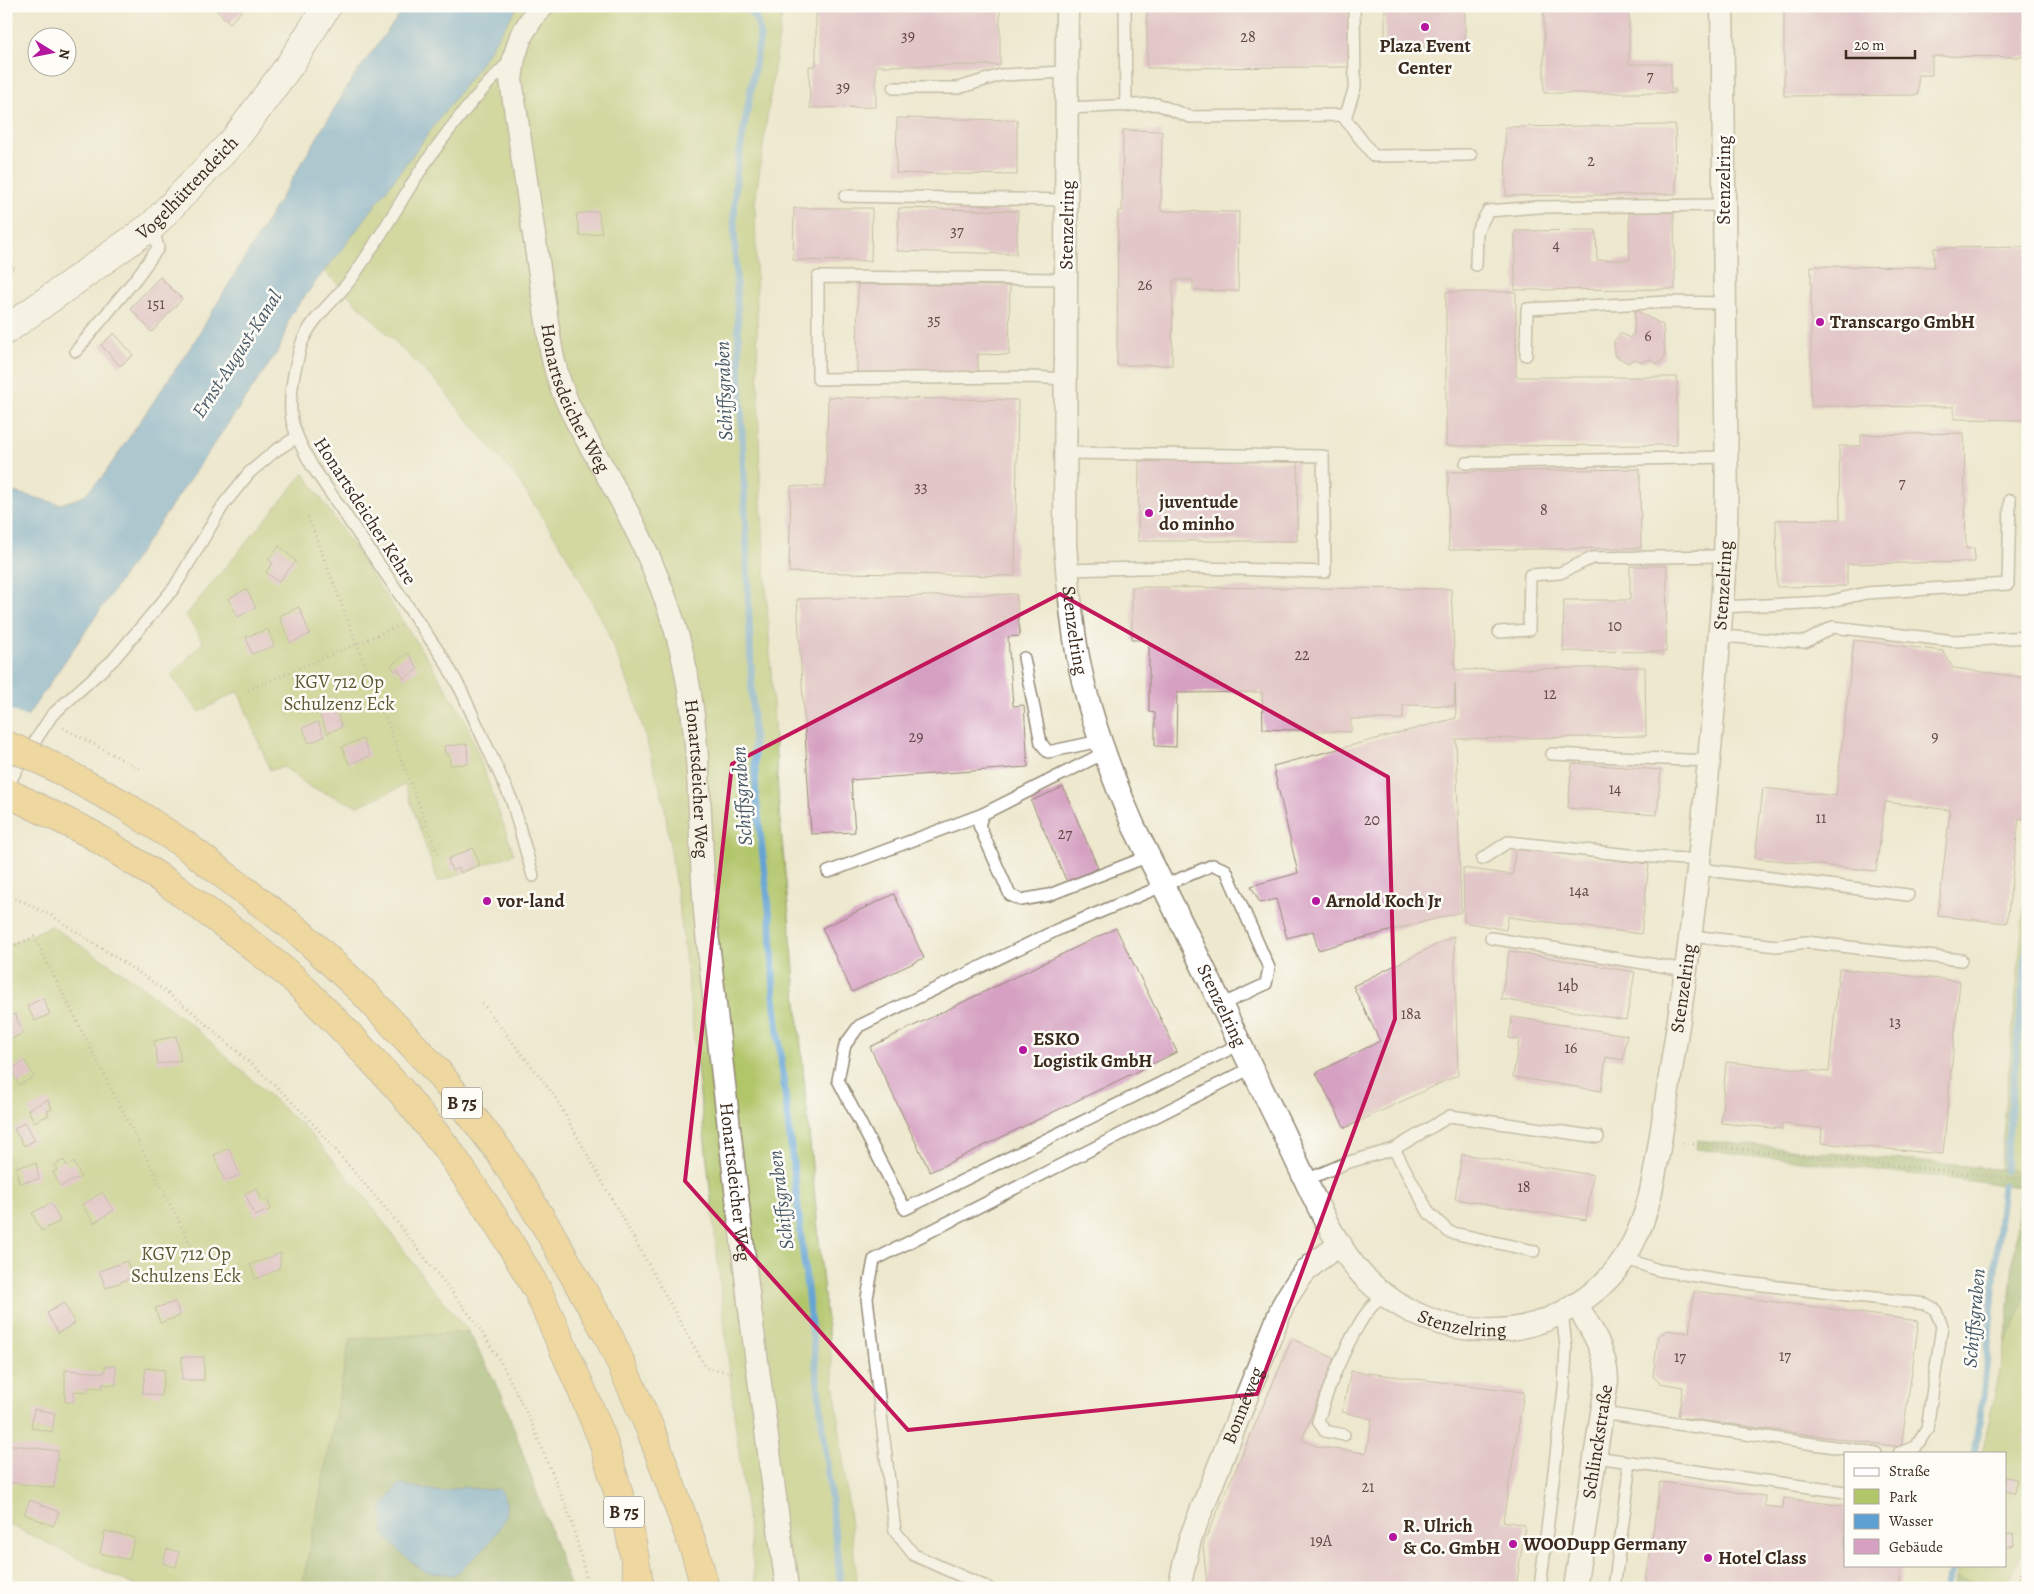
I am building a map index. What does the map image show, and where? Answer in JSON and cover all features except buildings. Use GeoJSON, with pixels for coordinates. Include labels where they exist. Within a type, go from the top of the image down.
{"type":"FeatureCollection","features":[{"type":"Feature","properties":{"kind":"highway","name":"B 75"},"geometry":{"type":"LineString","coordinates":[[6,745],[43,761],[124,805],[185,845],[298,931],[362,991],[437,1071],[499,1151],[549,1231],[610,1339],[651,1431],[696,1554],[705,1588]]}},
{"type":"Feature","properties":{"kind":"highway","name":"B 75"},"geometry":{"type":"LineString","coordinates":[[12,794],[91,834],[168,883],[239,935],[293,978],[393,1083],[449,1151],[504,1233],[538,1291],[576,1377],[605,1447],[630,1532],[640,1588]]}},
{"type":"Feature","properties":{"kind":"street","name":"Vogelhüttendeich"},"geometry":{"type":"LineString","coordinates":[[6,330],[153,225],[235,139],[291,63],[327,6]]}},
{"type":"Feature","properties":{"kind":"street","name":"Honartsdeicher Weg"},"geometry":{"type":"LineString","coordinates":[[544,6],[527,24],[514,58],[510,80],[512,99],[555,369],[571,412],[635,527],[658,579],[685,668],[690,696],[699,787],[707,928],[725,1102],[787,1588]]}},
{"type":"Feature","properties":{"kind":"street","name":"Stenzelring"},"geometry":{"type":"LineString","coordinates":[[1067,6],[1065,379],[1067,570],[1078,657],[1102,747],[1118,790],[1149,856],[1251,1068],[1340,1245],[1363,1275],[1383,1293],[1415,1315],[1434,1322],[1472,1330],[1509,1329],[1546,1321],[1569,1308],[1601,1285],[1624,1258],[1639,1230],[1646,1209],[1660,1141],[1700,865],[1726,528],[1722,6]]}},
{"type":"Feature","properties":{"kind":"street","name":"Bonnéweg"},"geometry":{"type":"LineString","coordinates":[[1179,1588],[1190,1538],[1283,1305],[1296,1281],[1307,1268],[1340,1245]]}},
{"type":"Feature","properties":{"kind":"street","name":"Schlinckstraße"},"geometry":{"type":"LineString","coordinates":[[1569,1308],[1600,1344],[1604,1357],[1606,1380],[1575,1588]]}},
{"type":"Feature","properties":{"kind":"lane"},"geometry":{"type":"LineString","coordinates":[[1125,6],[1126,106]]}},
{"type":"Feature","properties":{"kind":"lane"},"geometry":{"type":"LineString","coordinates":[[1345,118],[1355,86],[1354,6]]}},
{"type":"Feature","properties":{"kind":"lane","name":"Honartsdeicher Kehre"},"geometry":{"type":"LineString","coordinates":[[514,58],[490,80],[440,145],[414,181],[354,275],[302,340],[290,395],[289,410],[297,437],[312,466],[445,661],[461,690],[512,801],[533,876]]}},
{"type":"Feature","properties":{"kind":"lane"},"geometry":{"type":"LineString","coordinates":[[894,88],[958,88],[1001,76],[1067,72]]}},
{"type":"Feature","properties":{"kind":"lane"},"geometry":{"type":"LineString","coordinates":[[1067,108],[1157,104],[1190,117],[1342,116],[1374,156],[1471,155]]}},
{"type":"Feature","properties":{"kind":"lane"},"geometry":{"type":"LineString","coordinates":[[845,196],[1067,200]]}},
{"type":"Feature","properties":{"kind":"lane"},"geometry":{"type":"LineString","coordinates":[[1476,265],[1477,231],[1488,211],[1538,207],[1724,205]]}},
{"type":"Feature","properties":{"kind":"lane"},"geometry":{"type":"LineString","coordinates":[[76,351],[137,277],[158,248],[153,225]]}},
{"type":"Feature","properties":{"kind":"lane"},"geometry":{"type":"LineString","coordinates":[[1065,379],[1031,377],[818,379],[818,277],[1066,279]]}},
{"type":"Feature","properties":{"kind":"lane"},"geometry":{"type":"LineString","coordinates":[[1526,355],[1527,309],[1668,302],[1724,303]]}},
{"type":"Feature","properties":{"kind":"lane"},"geometry":{"type":"LineString","coordinates":[[12,794],[15,772],[52,716],[113,660],[174,588],[224,504],[250,473],[297,437]]}},
{"type":"Feature","properties":{"kind":"lane"},"geometry":{"type":"LineString","coordinates":[[1066,453],[1323,456],[1325,572],[1175,567],[1067,570]]}},
{"type":"Feature","properties":{"kind":"lane"},"geometry":{"type":"LineString","coordinates":[[1466,462],[1635,457],[1726,457]]}},
{"type":"Feature","properties":{"kind":"lane"},"geometry":{"type":"LineString","coordinates":[[1721,607],[1827,602],[1866,593],[2008,584],[2010,500]]}},
{"type":"Feature","properties":{"kind":"lane"},"geometry":{"type":"LineString","coordinates":[[1499,632],[1529,630],[1530,575],[1560,573],[1592,558],[1724,556]]}},
{"type":"Feature","properties":{"kind":"lane"},"geometry":{"type":"LineString","coordinates":[[1719,636],[1805,642],[1833,627],[1955,641],[2028,637]]}},
{"type":"Feature","properties":{"kind":"lane"},"geometry":{"type":"LineString","coordinates":[[1024,658],[1041,743],[1048,752],[1102,747]]}},
{"type":"Feature","properties":{"kind":"lane"},"geometry":{"type":"LineString","coordinates":[[828,872],[983,814],[1102,747]]}},
{"type":"Feature","properties":{"kind":"lane"},"geometry":{"type":"LineString","coordinates":[[1552,754],[1709,761]]}},
{"type":"Feature","properties":{"kind":"lane"},"geometry":{"type":"LineString","coordinates":[[983,814],[978,825],[1010,895],[1020,900],[1049,895],[1149,856]]}},
{"type":"Feature","properties":{"kind":"lane"},"geometry":{"type":"LineString","coordinates":[[1482,859],[1508,842],[1639,856],[1908,895]]}},
{"type":"Feature","properties":{"kind":"lane"},"geometry":{"type":"LineString","coordinates":[[1222,1005],[1266,984],[1269,968],[1226,870],[1214,865],[1059,930],[859,1026],[845,1045],[838,1080],[905,1209],[1240,1044]]}},
{"type":"Feature","properties":{"kind":"lane"},"geometry":{"type":"LineString","coordinates":[[1691,936],[1777,946],[1806,942],[1961,960]]}},
{"type":"Feature","properties":{"kind":"lane"},"geometry":{"type":"LineString","coordinates":[[1491,938],[1686,970]]}},
{"type":"Feature","properties":{"kind":"lane"},"geometry":{"type":"LineString","coordinates":[[988,1588],[914,1555],[895,1531],[867,1298],[874,1260],[1251,1068]]}},
{"type":"Feature","properties":{"kind":"lane"},"geometry":{"type":"LineString","coordinates":[[1306,1180],[1346,1163],[1394,1149],[1450,1116],[1598,1137]]}},
{"type":"Feature","properties":{"kind":"lane"},"geometry":{"type":"LineString","coordinates":[[1394,1149],[1429,1213],[1449,1232],[1534,1251]]}},
{"type":"Feature","properties":{"kind":"lane"},"geometry":{"type":"LineString","coordinates":[[1624,1258],[1658,1270],[1736,1282],[1926,1304],[1935,1308],[1942,1326],[1927,1429],[1916,1447],[1902,1452]]}},
{"type":"Feature","properties":{"kind":"lane"},"geometry":{"type":"LineString","coordinates":[[1344,1435],[1325,1431],[1318,1422],[1325,1399],[1361,1321],[1383,1293]]}},
{"type":"Feature","properties":{"kind":"lane"},"geometry":{"type":"LineString","coordinates":[[1540,1588],[1564,1389],[1569,1308]]}},
{"type":"Feature","properties":{"kind":"lane"},"geometry":{"type":"LineString","coordinates":[[1602,1413],[1869,1452]]}},
{"type":"Feature","properties":{"kind":"lane"},"geometry":{"type":"LineString","coordinates":[[1595,1457],[1844,1492]]}},
{"type":"Feature","properties":{"kind":"lane"},"geometry":{"type":"LineString","coordinates":[[1614,1588],[1629,1478],[1627,1462]]}},
{"type":"Feature","properties":{"kind":"path"},"geometry":{"type":"LineString","coordinates":[[308,517],[438,857]]}},
{"type":"Feature","properties":{"kind":"path"},"geometry":{"type":"LineString","coordinates":[[248,690],[357,642],[416,619]]}},
{"type":"Feature","properties":{"kind":"path"},"geometry":{"type":"LineString","coordinates":[[80,737],[140,769]]}},
{"type":"Feature","properties":{"kind":"path"},"geometry":{"type":"LineString","coordinates":[[6,894],[51,915],[150,980],[196,1015],[278,1088],[308,1118],[380,1201],[476,1323],[502,1364],[531,1422],[568,1511],[589,1588]]}},
{"type":"Feature","properties":{"kind":"path"},"geometry":{"type":"LineString","coordinates":[[6,949],[34,937],[191,1245]]}},
{"type":"Feature","properties":{"kind":"path"},"geometry":{"type":"LineString","coordinates":[[482,1003],[554,1095],[706,1368],[759,1378]]}},
{"type":"Feature","properties":{"kind":"path"},"geometry":{"type":"LineString","coordinates":[[1660,1141],[2028,1180]]}},
{"type":"Feature","properties":{"kind":"path"},"geometry":{"type":"LineString","coordinates":[[2015,1588],[2028,1555]]}},
{"type":"Feature","properties":{"kind":"highlighted area"},"geometry":{"type":"Polygon","coordinates":[[[1060,594],[1388,777],[1395,1019],[1257,1394],[908,1430],[685,1181],[732,764],[1060,594]]]}},
{"type":"Feature","properties":{"kind":"green space"},"geometry":{"type":"Polygon","coordinates":[[[518,6],[783,6],[755,203],[760,481],[779,808],[824,1295],[858,1588],[756,1588],[734,1413],[683,936],[664,803],[635,700],[604,624],[565,552],[518,480],[439,385],[324,271],[338,255],[478,67],[518,6]]]}},
{"type":"Feature","properties":{"kind":"green space","name":"KGV 712 Op Schulzenz Eck"},"geometry":{"type":"Polygon","coordinates":[[[304,473],[431,664],[466,721],[514,854],[438,882],[405,785],[358,806],[310,787],[284,767],[270,770],[238,691],[199,712],[171,675],[203,642],[186,615],[304,473]]]}},
{"type":"Feature","properties":{"kind":"green space"},"geometry":{"type":"Polygon","coordinates":[[[2028,863],[2028,1172],[2000,1169],[2028,863]]]}},
{"type":"Feature","properties":{"kind":"green space","name":"KGV 712 Op Schulzens Eck"},"geometry":{"type":"Polygon","coordinates":[[[51,926],[135,981],[194,1027],[306,1129],[365,1197],[430,1286],[469,1332],[350,1339],[302,1588],[140,1588],[6,1523],[6,946],[51,926]]]}},
{"type":"Feature","properties":{"kind":"green space"},"geometry":{"type":"Polygon","coordinates":[[[1697,1140],[2028,1172],[2028,1290],[2005,1347],[2020,1187],[1696,1149],[1697,1140]]]}},
{"type":"Feature","properties":{"kind":"green space"},"geometry":{"type":"Polygon","coordinates":[[[2028,1290],[2028,1541],[2004,1588],[1955,1579],[1958,1566],[2006,1566],[2006,1452],[1982,1452],[2005,1347],[2028,1290]]]}},
{"type":"Feature","properties":{"kind":"green space"},"geometry":{"type":"Polygon","coordinates":[[[469,1332],[502,1395],[571,1588],[302,1588],[350,1339],[469,1332]],[[399,1484],[454,1575],[488,1545],[499,1489],[486,1490],[462,1487],[441,1492],[399,1484]]]}},
{"type":"Feature","properties":{"kind":"green space"},"geometry":{"type":"Polygon","coordinates":[[[1955,1579],[1997,1588],[1952,1588],[1955,1579]]]}},
{"type":"Feature","properties":{"kind":"water","name":"Ernst-August-Kanal"},"geometry":{"type":"Polygon","coordinates":[[[406,6],[518,6],[478,67],[338,255],[290,316],[280,348],[6,747],[6,490],[60,504],[82,497],[103,476],[194,342],[354,76],[406,6]]]}},
{"type":"Feature","properties":{"kind":"water"},"geometry":{"type":"Polygon","coordinates":[[[399,1484],[440,1492],[462,1487],[486,1490],[499,1489],[506,1503],[506,1513],[496,1533],[488,1543],[454,1575],[426,1572],[403,1555],[384,1535],[382,1507],[399,1484]]]}},
{"type":"Feature","properties":{"kind":"pier"},"geometry":{"type":"Polygon","coordinates":[[[6,708],[29,718],[6,749],[6,708]]]}},
{"type":"Feature","properties":{"kind":"waterway","name":"Schiffsgraben"},"geometry":{"type":"LineString","coordinates":[[743,6],[756,19],[760,37],[736,174],[734,220],[756,797],[771,926],[774,997],[841,1588]]}},
{"type":"Feature","properties":{"kind":"waterway","name":"Schiffsgraben"},"geometry":{"type":"LineString","coordinates":[[2005,1170],[2028,935]]}},
{"type":"Feature","properties":{"kind":"waterway","name":"Schiffsgraben"},"geometry":{"type":"LineString","coordinates":[[1974,1452],[1983,1398],[2003,1185]]}},
{"type":"Feature","properties":{"kind":"waterway","name":"Schiffsgraben"},"geometry":{"type":"LineString","coordinates":[[1945,1588],[1954,1566]]}},
{"type":"Feature","properties":{"kind":"place","name":"Plaza Event Center"},"geometry":{"type":"Point","coordinates":[1425,27]}},
{"type":"Feature","properties":{"kind":"place","name":"Transcargo GmbH"},"geometry":{"type":"Point","coordinates":[1820,322]}},
{"type":"Feature","properties":{"kind":"place","name":"juventude do minho"},"geometry":{"type":"Point","coordinates":[1149,513]}},
{"type":"Feature","properties":{"kind":"place","name":"vor-land"},"geometry":{"type":"Point","coordinates":[487,901]}},
{"type":"Feature","properties":{"kind":"place","name":"Arnold Koch Jr"},"geometry":{"type":"Point","coordinates":[1316,901]}},
{"type":"Feature","properties":{"kind":"place","name":"ESKO Logistik GmbH"},"geometry":{"type":"Point","coordinates":[1023,1050]}},
{"type":"Feature","properties":{"kind":"place","name":"R. Ulrich & Co. GmbH"},"geometry":{"type":"Point","coordinates":[1393,1537]}},
{"type":"Feature","properties":{"kind":"place","name":"WOODupp Germany"},"geometry":{"type":"Point","coordinates":[1513,1544]}},
{"type":"Feature","properties":{"kind":"place","name":"Hotel Class"},"geometry":{"type":"Point","coordinates":[1708,1558]}}]}
